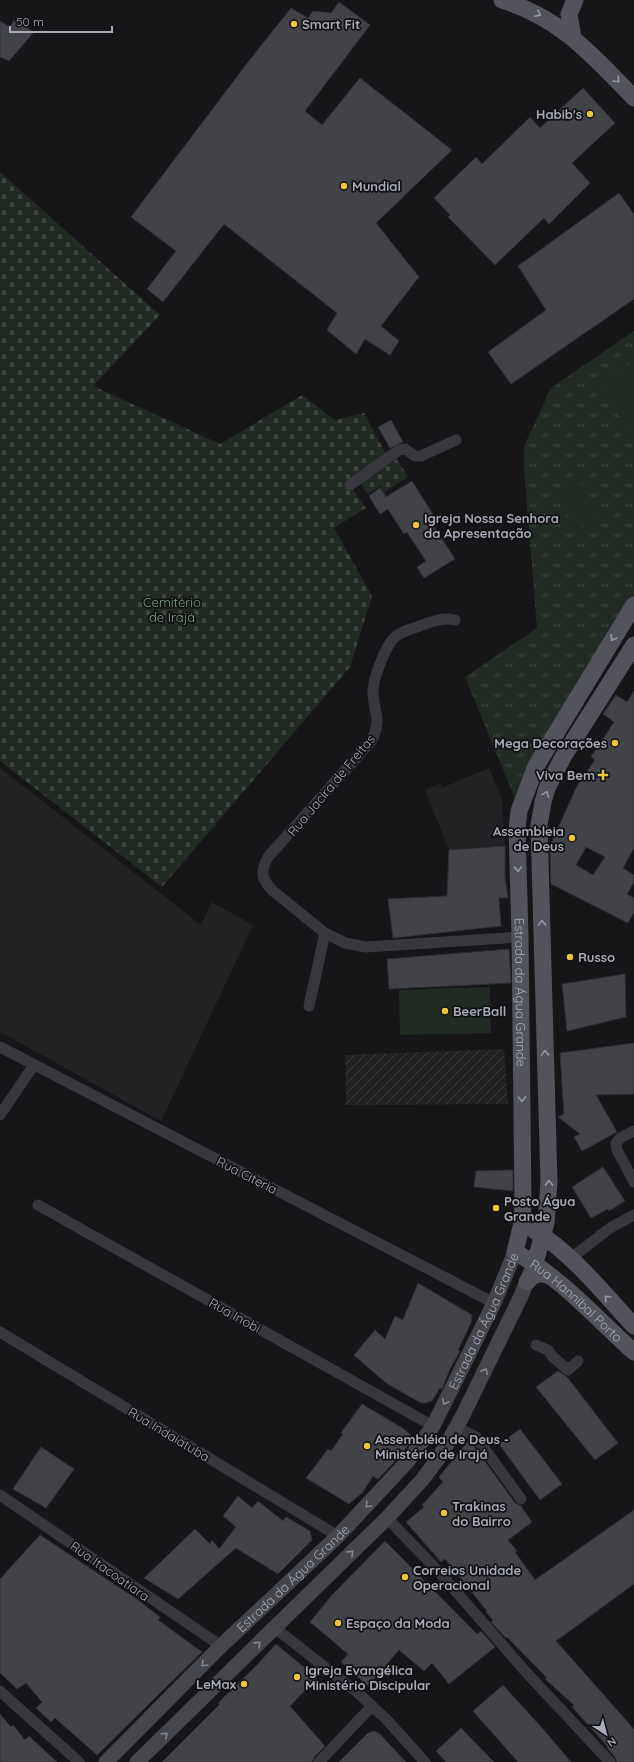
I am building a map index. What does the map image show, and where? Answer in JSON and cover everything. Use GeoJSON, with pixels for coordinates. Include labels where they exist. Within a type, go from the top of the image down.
{"type":"FeatureCollection","features":[{"type":"Feature","properties":{"kind":"main road"},"geometry":{"type":"LineString","coordinates":[[502,0],[521,6],[543,17],[573,38],[634,98]]}},
{"type":"Feature","properties":{"kind":"main road"},"geometry":{"type":"LineString","coordinates":[[573,38],[569,14],[575,0]]}},
{"type":"Feature","properties":{"kind":"main road","name":"Estrada da Água Grande"},"geometry":{"type":"LineString","coordinates":[[106,1762],[221,1646],[338,1536],[408,1461],[433,1426],[494,1303],[515,1252],[522,1223],[523,1204],[520,937],[517,829],[519,811],[536,766],[634,605]]}},
{"type":"Feature","properties":{"kind":"main road","name":"Estrada da Água Grande"},"geometry":{"type":"LineString","coordinates":[[137,1762],[387,1518],[422,1480],[440,1456],[456,1427],[527,1282],[535,1263],[543,1236],[548,1202],[549,1182],[539,825],[547,788],[563,757],[634,645]]}},
{"type":"Feature","properties":{"kind":"main road","name":"Rua Hannibal Porto"},"geometry":{"type":"LineString","coordinates":[[522,1223],[543,1236],[570,1259],[634,1326]]}},
{"type":"Feature","properties":{"kind":"main road","name":"Rua Hannibal Porto"},"geometry":{"type":"LineString","coordinates":[[515,1252],[535,1263],[634,1352]]}},
{"type":"Feature","properties":{"kind":"main road"},"geometry":{"type":"LineString","coordinates":[[527,1282],[530,1278],[539,1273],[550,1276]]}},
{"type":"Feature","properties":{"kind":"street"},"geometry":{"type":"LineString","coordinates":[[350,485],[398,450],[406,449],[416,456],[421,456],[456,440]]}},
{"type":"Feature","properties":{"kind":"street","name":"Rua Jacira de Freitas"},"geometry":{"type":"LineString","coordinates":[[325,933],[265,883],[262,875],[264,865],[268,857],[372,740],[377,729],[378,716],[373,693],[374,682],[393,639],[401,632],[434,620],[448,618],[455,620]]}},
{"type":"Feature","properties":{"kind":"street"},"geometry":{"type":"LineString","coordinates":[[309,1006],[325,933],[345,943],[366,947],[520,937]]}},
{"type":"Feature","properties":{"kind":"street","name":"Rua Citeria"},"geometry":{"type":"LineString","coordinates":[[0,1047],[494,1303]]}},
{"type":"Feature","properties":{"kind":"street"},"geometry":{"type":"LineString","coordinates":[[0,1115],[34,1065]]}},
{"type":"Feature","properties":{"kind":"street"},"geometry":{"type":"LineString","coordinates":[[634,1131],[620,1138],[616,1143],[617,1150],[634,1182]]}},
{"type":"Feature","properties":{"kind":"street","name":"Rua Inobi"},"geometry":{"type":"LineString","coordinates":[[38,1205],[433,1426]]}},
{"type":"Feature","properties":{"kind":"street"},"geometry":{"type":"LineString","coordinates":[[570,1259],[610,1228],[634,1215]]}},
{"type":"Feature","properties":{"kind":"street","name":"Rua Indaiatuba"},"geometry":{"type":"LineString","coordinates":[[0,1332],[338,1536]]}},
{"type":"Feature","properties":{"kind":"street"},"geometry":{"type":"LineString","coordinates":[[536,1345],[548,1350],[552,1356],[568,1370],[578,1361]]}},
{"type":"Feature","properties":{"kind":"street"},"geometry":{"type":"LineString","coordinates":[[456,1427],[476,1437],[521,1499]]}},
{"type":"Feature","properties":{"kind":"street","name":"Rua Itacoatiara"},"geometry":{"type":"LineString","coordinates":[[0,1495],[221,1646]]}},
{"type":"Feature","properties":{"kind":"street"},"geometry":{"type":"LineString","coordinates":[[387,1518],[439,1572],[525,1671],[610,1762]]}},
{"type":"Feature","properties":{"kind":"street"},"geometry":{"type":"LineString","coordinates":[[274,1628],[386,1718],[425,1762]]}},
{"type":"Feature","properties":{"kind":"street"},"geometry":{"type":"LineString","coordinates":[[0,1690],[79,1762]]}},
{"type":"Feature","properties":{"kind":"street"},"geometry":{"type":"LineString","coordinates":[[318,1762],[372,1706]]}},
{"type":"Feature","properties":{"kind":"shaded area"},"geometry":{"type":"Polygon","coordinates":[[[0,768],[201,925],[212,902],[253,925],[161,1121],[0,1032],[0,768]]]}},
{"type":"Feature","properties":{"kind":"shaded area"},"geometry":{"type":"Polygon","coordinates":[[[489,768],[502,799],[505,846],[449,850],[425,790],[441,783],[442,788],[489,768]]]}},
{"type":"Feature","properties":{"kind":"shaded area"},"geometry":{"type":"Polygon","coordinates":[[[504,1049],[508,1104],[346,1105],[345,1055],[504,1049]]]}},
{"type":"Feature","properties":{"kind":"green space","name":"Cemitério de Irajá"},"geometry":{"type":"Polygon","coordinates":[[[0,172],[160,315],[93,386],[220,444],[302,395],[335,420],[364,413],[387,456],[350,485],[366,508],[334,528],[372,596],[350,667],[162,887],[0,761],[0,172]]]}},
{"type":"Feature","properties":{"kind":"green space"},"geometry":{"type":"Polygon","coordinates":[[[634,331],[634,597],[518,806],[465,677],[537,628],[524,469],[524,446],[551,388],[634,331]]]}},
{"type":"Feature","properties":{"kind":"green space"},"geometry":{"type":"Polygon","coordinates":[[[634,361],[634,436],[598,387],[634,361]]]}},
{"type":"Feature","properties":{"kind":"green space"},"geometry":{"type":"Polygon","coordinates":[[[397,459],[408,477],[383,493],[380,486],[368,494],[360,482],[397,459]]]}},
{"type":"Feature","properties":{"kind":"green space"},"geometry":{"type":"Polygon","coordinates":[[[580,484],[585,486],[597,517],[594,522],[577,528],[572,525],[559,495],[562,490],[580,484]]]}},
{"type":"Feature","properties":{"kind":"green space","name":"BeerBall"},"geometry":{"type":"Polygon","coordinates":[[[490,987],[491,1033],[400,1035],[399,990],[490,987]]]}},
{"type":"Feature","properties":{"kind":"building"},"geometry":{"type":"Polygon","coordinates":[[[339,2],[370,25],[305,111],[322,125],[360,78],[452,150],[376,223],[419,277],[381,326],[399,341],[390,355],[365,339],[356,354],[327,330],[337,313],[224,224],[163,302],[147,289],[176,251],[131,217],[248,62],[291,8],[308,18],[313,11],[331,13],[339,2]]]}},
{"type":"Feature","properties":{"kind":"building"},"geometry":{"type":"Polygon","coordinates":[[[14,20],[34,32],[9,61],[0,57],[0,21],[10,27],[14,20]]]}},
{"type":"Feature","properties":{"kind":"building"},"geometry":{"type":"Polygon","coordinates":[[[583,88],[615,123],[572,163],[590,183],[549,224],[544,218],[495,265],[448,217],[450,215],[434,198],[476,157],[482,164],[530,117],[540,128],[583,88]]]}},
{"type":"Feature","properties":{"kind":"building"},"geometry":{"type":"Polygon","coordinates":[[[619,193],[634,214],[634,299],[511,384],[488,352],[546,310],[518,266],[619,193]]]}},
{"type":"Feature","properties":{"kind":"building"},"geometry":{"type":"Polygon","coordinates":[[[391,420],[403,442],[390,448],[378,427],[391,420]]]}},
{"type":"Feature","properties":{"kind":"building","name":"Igreja Nossa Senhora da Apresentação"},"geometry":{"type":"Polygon","coordinates":[[[412,481],[434,516],[429,519],[455,559],[424,578],[417,567],[426,561],[407,532],[404,534],[388,509],[380,514],[369,496],[380,488],[386,497],[412,481]]]}},
{"type":"Feature","properties":{"kind":"building"},"geometry":{"type":"Polygon","coordinates":[[[634,691],[634,848],[623,868],[634,875],[634,882],[627,894],[634,898],[634,913],[628,923],[551,884],[550,846],[577,786],[595,760],[591,757],[614,722],[603,714],[616,695],[627,702],[634,691]],[[586,847],[576,865],[593,875],[605,857],[586,847]]]}},
{"type":"Feature","properties":{"kind":"building"},"geometry":{"type":"Polygon","coordinates":[[[505,846],[505,878],[508,898],[499,898],[501,926],[393,938],[388,899],[447,896],[449,850],[505,846]]]}},
{"type":"Feature","properties":{"kind":"building"},"geometry":{"type":"Polygon","coordinates":[[[509,949],[511,983],[389,989],[387,959],[509,949]]]}},
{"type":"Feature","properties":{"kind":"building"},"geometry":{"type":"Polygon","coordinates":[[[625,974],[626,1017],[567,1031],[562,984],[625,974]]]}},
{"type":"Feature","properties":{"kind":"building"},"geometry":{"type":"Polygon","coordinates":[[[634,1043],[634,1094],[596,1095],[617,1132],[582,1151],[574,1137],[580,1134],[558,1117],[564,1114],[560,1053],[634,1043]]]}},
{"type":"Feature","properties":{"kind":"building"},"geometry":{"type":"Polygon","coordinates":[[[603,1167],[625,1201],[609,1211],[608,1209],[591,1218],[572,1187],[603,1167]]]}},
{"type":"Feature","properties":{"kind":"building"},"geometry":{"type":"Polygon","coordinates":[[[513,1170],[513,1191],[474,1187],[476,1171],[513,1170]]]}},
{"type":"Feature","properties":{"kind":"building"},"geometry":{"type":"Polygon","coordinates":[[[418,1283],[472,1315],[471,1323],[458,1350],[460,1351],[450,1369],[442,1389],[440,1388],[432,1401],[425,1403],[421,1403],[386,1383],[354,1355],[375,1330],[385,1339],[395,1316],[403,1320],[418,1283]]]}},
{"type":"Feature","properties":{"kind":"building"},"geometry":{"type":"Polygon","coordinates":[[[558,1371],[567,1377],[618,1443],[595,1460],[536,1387],[558,1371]]]}},
{"type":"Feature","properties":{"kind":"building"},"geometry":{"type":"Polygon","coordinates":[[[362,1404],[404,1429],[410,1434],[412,1440],[401,1455],[378,1479],[373,1476],[363,1492],[349,1504],[306,1478],[328,1449],[331,1451],[343,1434],[341,1433],[362,1404]]]}},
{"type":"Feature","properties":{"kind":"building"},"geometry":{"type":"Polygon","coordinates":[[[520,1429],[562,1484],[540,1500],[499,1444],[520,1429]]]}},
{"type":"Feature","properties":{"kind":"building"},"geometry":{"type":"Polygon","coordinates":[[[468,1441],[471,1442],[515,1503],[521,1506],[532,1522],[508,1540],[517,1551],[515,1552],[535,1580],[634,1510],[634,1584],[556,1641],[634,1729],[634,1762],[617,1762],[615,1757],[607,1748],[608,1747],[572,1707],[574,1705],[545,1679],[547,1678],[491,1622],[493,1620],[486,1612],[487,1611],[445,1559],[441,1562],[406,1522],[424,1507],[422,1505],[443,1482],[439,1477],[468,1441]]]}},
{"type":"Feature","properties":{"kind":"building"},"geometry":{"type":"Polygon","coordinates":[[[41,1447],[74,1469],[46,1508],[13,1489],[41,1447]]]}},
{"type":"Feature","properties":{"kind":"building"},"geometry":{"type":"Polygon","coordinates":[[[238,1496],[252,1508],[258,1501],[283,1521],[286,1517],[310,1531],[312,1540],[278,1574],[236,1548],[178,1599],[144,1578],[195,1529],[210,1544],[212,1540],[219,1549],[236,1527],[223,1516],[238,1496]]]}},
{"type":"Feature","properties":{"kind":"building"},"geometry":{"type":"Polygon","coordinates":[[[40,1535],[138,1600],[160,1617],[158,1620],[202,1652],[97,1755],[55,1718],[51,1722],[36,1708],[42,1702],[26,1683],[17,1689],[0,1673],[0,1579],[40,1535]]]}},
{"type":"Feature","properties":{"kind":"building"},"geometry":{"type":"Polygon","coordinates":[[[385,1541],[477,1634],[481,1631],[495,1647],[449,1684],[432,1663],[424,1671],[399,1650],[368,1686],[341,1662],[348,1654],[310,1622],[332,1595],[385,1541]]]}},
{"type":"Feature","properties":{"kind":"building"},"geometry":{"type":"Polygon","coordinates":[[[276,1644],[317,1678],[290,1706],[325,1746],[314,1757],[312,1762],[162,1762],[220,1704],[218,1703],[276,1644]]]}},
{"type":"Feature","properties":{"kind":"building"},"geometry":{"type":"Polygon","coordinates":[[[503,1685],[571,1762],[518,1762],[473,1711],[503,1685]]]}},
{"type":"Feature","properties":{"kind":"building"},"geometry":{"type":"Polygon","coordinates":[[[0,1714],[11,1727],[13,1725],[25,1740],[29,1736],[57,1762],[0,1762],[0,1714]]]}},
{"type":"Feature","properties":{"kind":"building"},"geometry":{"type":"Polygon","coordinates":[[[461,1728],[494,1762],[446,1762],[436,1751],[461,1728]]]}},
{"type":"Feature","properties":{"kind":"building"},"geometry":{"type":"Polygon","coordinates":[[[373,1731],[379,1733],[406,1762],[339,1762],[368,1733],[373,1731]]]}},
{"type":"Feature","properties":{"kind":"place","name":"Smart Fit"},"geometry":{"type":"Point","coordinates":[294,24]}},
{"type":"Feature","properties":{"kind":"place","name":"Habib's"},"geometry":{"type":"Point","coordinates":[590,114]}},
{"type":"Feature","properties":{"kind":"place","name":"Mundial"},"geometry":{"type":"Point","coordinates":[344,186]}},
{"type":"Feature","properties":{"kind":"place","name":"Igreja Nossa Senhora da Apresentação"},"geometry":{"type":"Point","coordinates":[416,525]}},
{"type":"Feature","properties":{"kind":"place","name":"Mega Decorações"},"geometry":{"type":"Point","coordinates":[615,743]}},
{"type":"Feature","properties":{"kind":"place","name":"Viva Bem"},"geometry":{"type":"Point","coordinates":[603,775]}},
{"type":"Feature","properties":{"kind":"place","name":"Assembleia de Deus"},"geometry":{"type":"Point","coordinates":[572,838]}},
{"type":"Feature","properties":{"kind":"place","name":"Russo"},"geometry":{"type":"Point","coordinates":[570,957]}},
{"type":"Feature","properties":{"kind":"place","name":"BeerBall"},"geometry":{"type":"Point","coordinates":[445,1011]}},
{"type":"Feature","properties":{"kind":"place","name":"Posto Água Grande"},"geometry":{"type":"Point","coordinates":[496,1208]}},
{"type":"Feature","properties":{"kind":"place","name":"Assembléia de Deus - Ministério de Irajá"},"geometry":{"type":"Point","coordinates":[367,1446]}},
{"type":"Feature","properties":{"kind":"place","name":"Trakinas do Bairro"},"geometry":{"type":"Point","coordinates":[444,1513]}},
{"type":"Feature","properties":{"kind":"place","name":"Correios Unidade Operacional"},"geometry":{"type":"Point","coordinates":[405,1577]}},
{"type":"Feature","properties":{"kind":"place","name":"Espaço da Moda"},"geometry":{"type":"Point","coordinates":[338,1623]}},
{"type":"Feature","properties":{"kind":"place","name":"Igreja Evangélica Ministério Discipular"},"geometry":{"type":"Point","coordinates":[297,1677]}},
{"type":"Feature","properties":{"kind":"place","name":"LeMax"},"geometry":{"type":"Point","coordinates":[244,1684]}}]}
